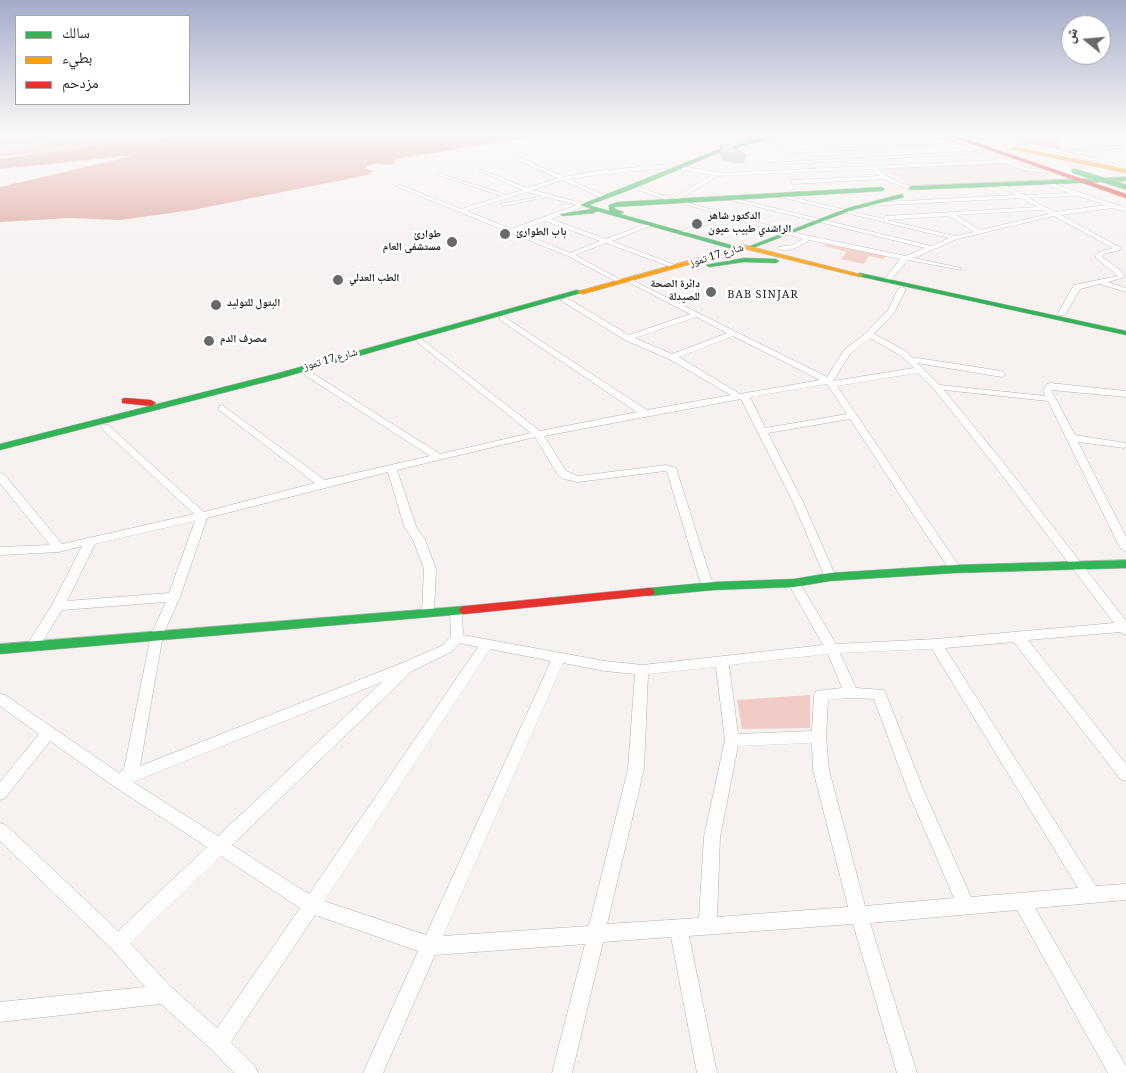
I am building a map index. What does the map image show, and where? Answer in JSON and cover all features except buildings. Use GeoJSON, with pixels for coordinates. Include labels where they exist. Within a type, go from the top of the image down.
{"type":"FeatureCollection","features":[{"type":"Feature","properties":{"kind":"main road"},"geometry":{"type":"LineString","coordinates":[[583,205],[640,184]]}},
{"type":"Feature","properties":{"kind":"main road"},"geometry":{"type":"LineString","coordinates":[[885,184],[880,192],[884,194],[937,188],[1006,184]]}},
{"type":"Feature","properties":{"kind":"main road"},"geometry":{"type":"LineString","coordinates":[[595,202],[618,204],[807,195],[854,192],[885,184]]}},
{"type":"Feature","properties":{"kind":"main road"},"geometry":{"type":"LineString","coordinates":[[969,186],[986,184]]}},
{"type":"Feature","properties":{"kind":"main road"},"geometry":{"type":"LineString","coordinates":[[1079,184],[1126,196]]}},
{"type":"Feature","properties":{"kind":"main road"},"geometry":{"type":"LineString","coordinates":[[1091,184],[1107,191]]}},
{"type":"Feature","properties":{"kind":"main road"},"geometry":{"type":"LineString","coordinates":[[1111,184],[1126,187]]}},
{"type":"Feature","properties":{"kind":"main road"},"geometry":{"type":"LineString","coordinates":[[854,192],[871,196],[870,203]]}},
{"type":"Feature","properties":{"kind":"main road"},"geometry":{"type":"LineString","coordinates":[[743,249],[843,212],[911,192]]}},
{"type":"Feature","properties":{"kind":"main road"},"geometry":{"type":"LineString","coordinates":[[618,204],[610,206],[610,208],[631,215],[635,220]]}},
{"type":"Feature","properties":{"kind":"main road"},"geometry":{"type":"LineString","coordinates":[[583,205],[795,264],[1087,329],[1126,334]]}},
{"type":"Feature","properties":{"kind":"main road"},"geometry":{"type":"LineString","coordinates":[[563,214],[586,211],[609,212]]}},
{"type":"Feature","properties":{"kind":"main road"},"geometry":{"type":"LineString","coordinates":[[682,234],[730,240],[788,232]]}},
{"type":"Feature","properties":{"kind":"main road"},"geometry":{"type":"LineString","coordinates":[[779,252],[788,232]]}},
{"type":"Feature","properties":{"kind":"main road"},"geometry":{"type":"LineString","coordinates":[[698,259],[710,250],[707,244],[700,239]]}},
{"type":"Feature","properties":{"kind":"main road"},"geometry":{"type":"LineString","coordinates":[[743,249],[779,252],[887,281],[1087,329],[1126,341]]}},
{"type":"Feature","properties":{"kind":"main road","name":"شارع 17 تموز"},"geometry":{"type":"LineString","coordinates":[[0,447],[101,425],[306,372],[632,282],[698,259],[743,249]]}},
{"type":"Feature","properties":{"kind":"main road","name":"شارع 17 تموز"},"geometry":{"type":"LineString","coordinates":[[0,458],[170,402],[278,376],[619,281],[743,249]]}},
{"type":"Feature","properties":{"kind":"main road"},"geometry":{"type":"LineString","coordinates":[[677,267],[744,260],[795,264]]}},
{"type":"Feature","properties":{"kind":"main road"},"geometry":{"type":"LineString","coordinates":[[125,401],[170,402]]}},
{"type":"Feature","properties":{"kind":"main road"},"geometry":{"type":"LineString","coordinates":[[101,425],[108,408]]}},
{"type":"Feature","properties":{"kind":"main road"},"geometry":{"type":"LineString","coordinates":[[0,649],[456,611],[714,586],[794,583],[830,577],[955,569],[1126,564]]}},
{"type":"Feature","properties":{"kind":"street"},"geometry":{"type":"LineString","coordinates":[[470,184],[509,197]]}},
{"type":"Feature","properties":{"kind":"street"},"geometry":{"type":"LineString","coordinates":[[513,184],[547,196],[583,205]]}},
{"type":"Feature","properties":{"kind":"street"},"geometry":{"type":"LineString","coordinates":[[462,211],[509,197],[524,189],[542,184]]}},
{"type":"Feature","properties":{"kind":"street"},"geometry":{"type":"LineString","coordinates":[[573,184],[606,198]]}},
{"type":"Feature","properties":{"kind":"street"},"geometry":{"type":"LineString","coordinates":[[674,201],[701,184]]}},
{"type":"Feature","properties":{"kind":"street"},"geometry":{"type":"LineString","coordinates":[[796,184],[807,195]]}},
{"type":"Feature","properties":{"kind":"street"},"geometry":{"type":"LineString","coordinates":[[1060,184],[1079,194],[1126,210]]}},
{"type":"Feature","properties":{"kind":"street"},"geometry":{"type":"LineString","coordinates":[[1001,185],[1122,249]]}},
{"type":"Feature","properties":{"kind":"street"},"geometry":{"type":"LineString","coordinates":[[398,186],[512,231],[570,256],[619,281]]}},
{"type":"Feature","properties":{"kind":"street"},"geometry":{"type":"LineString","coordinates":[[633,187],[674,201],[808,238],[959,268]]}},
{"type":"Feature","properties":{"kind":"street"},"geometry":{"type":"LineString","coordinates":[[911,192],[979,232]]}},
{"type":"Feature","properties":{"kind":"street"},"geometry":{"type":"LineString","coordinates":[[870,203],[1024,198],[1079,194]]}},
{"type":"Feature","properties":{"kind":"street"},"geometry":{"type":"LineString","coordinates":[[462,211],[547,196]]}},
{"type":"Feature","properties":{"kind":"street"},"geometry":{"type":"LineString","coordinates":[[779,196],[955,238]]}},
{"type":"Feature","properties":{"kind":"street"},"geometry":{"type":"LineString","coordinates":[[728,199],[931,248]]}},
{"type":"Feature","properties":{"kind":"street"},"geometry":{"type":"LineString","coordinates":[[512,231],[563,214],[583,205]]}},
{"type":"Feature","properties":{"kind":"street"},"geometry":{"type":"LineString","coordinates":[[887,281],[903,260],[955,238],[1055,214],[1113,206]]}},
{"type":"Feature","properties":{"kind":"street"},"geometry":{"type":"LineString","coordinates":[[873,218],[1044,208]]}},
{"type":"Feature","properties":{"kind":"street"},"geometry":{"type":"LineString","coordinates":[[682,234],[729,215]]}},
{"type":"Feature","properties":{"kind":"street"},"geometry":{"type":"LineString","coordinates":[[546,219],[677,267]]}},
{"type":"Feature","properties":{"kind":"street"},"geometry":{"type":"LineString","coordinates":[[570,256],[650,224]]}},
{"type":"Feature","properties":{"kind":"street"},"geometry":{"type":"LineString","coordinates":[[779,252],[794,247],[808,238]]}},
{"type":"Feature","properties":{"kind":"street"},"geometry":{"type":"LineString","coordinates":[[1122,249],[1101,253],[1098,257],[1118,270],[1124,277]]}},
{"type":"Feature","properties":{"kind":"street"},"geometry":{"type":"LineString","coordinates":[[1062,313],[1077,287],[1124,277]]}},
{"type":"Feature","properties":{"kind":"street"},"geometry":{"type":"LineString","coordinates":[[1099,281],[1126,290]]}},
{"type":"Feature","properties":{"kind":"street"},"geometry":{"type":"LineString","coordinates":[[632,282],[830,383],[955,569]]}},
{"type":"Feature","properties":{"kind":"street"},"geometry":{"type":"LineString","coordinates":[[830,383],[847,352],[869,335],[890,311],[902,289]]}},
{"type":"Feature","properties":{"kind":"street"},"geometry":{"type":"LineString","coordinates":[[564,300],[628,338],[672,357],[741,395],[762,431],[799,504],[830,577]]}},
{"type":"Feature","properties":{"kind":"street"},"geometry":{"type":"LineString","coordinates":[[628,338],[697,314]]}},
{"type":"Feature","properties":{"kind":"street"},"geometry":{"type":"LineString","coordinates":[[503,318],[645,412]]}},
{"type":"Feature","properties":{"kind":"street"},"geometry":{"type":"LineString","coordinates":[[672,357],[734,333]]}},
{"type":"Feature","properties":{"kind":"street"},"geometry":{"type":"LineString","coordinates":[[869,335],[904,353],[937,387],[1125,628]]}},
{"type":"Feature","properties":{"kind":"street"},"geometry":{"type":"LineString","coordinates":[[420,340],[538,434],[562,473],[573,478],[666,468],[672,470],[706,581],[714,586]]}},
{"type":"Feature","properties":{"kind":"street"},"geometry":{"type":"LineString","coordinates":[[910,359],[1002,374]]}},
{"type":"Feature","properties":{"kind":"street"},"geometry":{"type":"LineString","coordinates":[[0,551],[59,548],[202,516],[323,484],[538,434],[645,412],[741,395],[920,370]]}},
{"type":"Feature","properties":{"kind":"street"},"geometry":{"type":"LineString","coordinates":[[306,372],[438,458]]}},
{"type":"Feature","properties":{"kind":"street"},"geometry":{"type":"LineString","coordinates":[[1126,394],[1050,386],[1047,390],[1126,548]]}},
{"type":"Feature","properties":{"kind":"street"},"geometry":{"type":"LineString","coordinates":[[937,387],[1052,399]]}},
{"type":"Feature","properties":{"kind":"street"},"geometry":{"type":"LineString","coordinates":[[222,408],[323,484]]}},
{"type":"Feature","properties":{"kind":"street"},"geometry":{"type":"LineString","coordinates":[[762,431],[853,416]]}},
{"type":"Feature","properties":{"kind":"street"},"geometry":{"type":"LineString","coordinates":[[101,425],[202,516]]}},
{"type":"Feature","properties":{"kind":"street"},"geometry":{"type":"LineString","coordinates":[[1072,438],[1124,445]]}},
{"type":"Feature","properties":{"kind":"street"},"geometry":{"type":"LineString","coordinates":[[392,469],[410,526],[419,540],[430,569],[428,612]]}},
{"type":"Feature","properties":{"kind":"street"},"geometry":{"type":"LineString","coordinates":[[0,476],[59,548]]}},
{"type":"Feature","properties":{"kind":"street"},"geometry":{"type":"LineString","coordinates":[[120,782],[131,772],[157,635],[174,597],[202,516]]}},
{"type":"Feature","properties":{"kind":"street"},"geometry":{"type":"LineString","coordinates":[[33,646],[58,606],[91,540]]}},
{"type":"Feature","properties":{"kind":"street"},"geometry":{"type":"LineString","coordinates":[[794,583],[832,649],[851,693]]}},
{"type":"Feature","properties":{"kind":"street"},"geometry":{"type":"LineString","coordinates":[[58,606],[174,597]]}},
{"type":"Feature","properties":{"kind":"street"},"geometry":{"type":"LineString","coordinates":[[120,782],[407,667],[446,649],[457,638],[456,611]]}},
{"type":"Feature","properties":{"kind":"street"},"geometry":{"type":"LineString","coordinates":[[457,638],[605,666],[642,670],[832,649],[936,644],[1125,628]]}},
{"type":"Feature","properties":{"kind":"street"},"geometry":{"type":"LineString","coordinates":[[1018,637],[1126,775]]}},
{"type":"Feature","properties":{"kind":"street"},"geometry":{"type":"LineString","coordinates":[[219,1043],[487,644]]}},
{"type":"Feature","properties":{"kind":"street"},"geometry":{"type":"LineString","coordinates":[[936,644],[1091,894]]}},
{"type":"Feature","properties":{"kind":"street"},"geometry":{"type":"LineString","coordinates":[[373,1073],[559,658]]}},
{"type":"Feature","properties":{"kind":"street"},"geometry":{"type":"LineString","coordinates":[[708,925],[712,837],[732,740],[722,662]]}},
{"type":"Feature","properties":{"kind":"street"},"geometry":{"type":"LineString","coordinates":[[118,943],[407,667]]}},
{"type":"Feature","properties":{"kind":"street"},"geometry":{"type":"LineString","coordinates":[[562,1073],[636,769],[642,670]]}},
{"type":"Feature","properties":{"kind":"street"},"geometry":{"type":"LineString","coordinates":[[907,1073],[859,914],[821,770],[819,737],[821,695],[879,694],[915,789],[965,904]]}},
{"type":"Feature","properties":{"kind":"street"},"geometry":{"type":"LineString","coordinates":[[0,699],[120,782],[312,905],[430,946],[1126,892]]}},
{"type":"Feature","properties":{"kind":"street"},"geometry":{"type":"LineString","coordinates":[[0,793],[48,732]]}},
{"type":"Feature","properties":{"kind":"street"},"geometry":{"type":"LineString","coordinates":[[732,740],[819,737]]}},
{"type":"Feature","properties":{"kind":"street"},"geometry":{"type":"LineString","coordinates":[[0,830],[118,943],[164,994],[219,1043],[248,1073]]}},
{"type":"Feature","properties":{"kind":"street"},"geometry":{"type":"LineString","coordinates":[[1021,900],[1120,1073]]}},
{"type":"Feature","properties":{"kind":"street"},"geometry":{"type":"LineString","coordinates":[[678,927],[707,1073]]}},
{"type":"Feature","properties":{"kind":"street"},"geometry":{"type":"LineString","coordinates":[[0,1012],[164,994]]}},
{"type":"Feature","properties":{"kind":"shaded area"},"geometry":{"type":"Polygon","coordinates":[[[13,184],[322,184],[192,210],[120,220],[70,218],[0,222],[0,187],[13,184]]]}},
{"type":"Feature","properties":{"kind":"shaded area"},"geometry":{"type":"Polygon","coordinates":[[[906,184],[968,184],[926,187],[906,184]]]}},
{"type":"Feature","properties":{"kind":"shaded area"},"geometry":{"type":"Polygon","coordinates":[[[826,244],[886,256],[883,259],[869,256],[864,264],[841,259],[847,252],[824,246],[826,244]]]}},
{"type":"Feature","properties":{"kind":"shaded area"},"geometry":{"type":"Polygon","coordinates":[[[810,695],[810,728],[742,729],[737,700],[810,695]]]}},
{"type":"Feature","properties":{"kind":"traffic: fast"},"geometry":{"type":"LineString","coordinates":[[583,205],[640,184]]}},
{"type":"Feature","properties":{"kind":"traffic: fast"},"geometry":{"type":"LineString","coordinates":[[911,188],[1005,184]]}},
{"type":"Feature","properties":{"kind":"traffic: fast"},"geometry":{"type":"LineString","coordinates":[[1116,184],[1126,187]]}},
{"type":"Feature","properties":{"kind":"traffic: fast"},"geometry":{"type":"LineString","coordinates":[[621,212],[612,210],[611,206],[618,204],[882,189]]}},
{"type":"Feature","properties":{"kind":"traffic: fast"},"geometry":{"type":"LineString","coordinates":[[748,248],[850,209],[902,196]]}},
{"type":"Feature","properties":{"kind":"traffic: fast"},"geometry":{"type":"LineString","coordinates":[[583,205],[736,248]]}},
{"type":"Feature","properties":{"kind":"traffic: fast"},"geometry":{"type":"LineString","coordinates":[[563,214],[594,211]]}},
{"type":"Feature","properties":{"kind":"traffic: fast"},"geometry":{"type":"LineString","coordinates":[[709,265],[744,260],[776,261]]}},
{"type":"Feature","properties":{"kind":"traffic: fast"},"geometry":{"type":"LineString","coordinates":[[860,275],[1126,333]]}},
{"type":"Feature","properties":{"kind":"traffic: fast"},"geometry":{"type":"LineString","coordinates":[[0,447],[278,376],[580,292]]}},
{"type":"Feature","properties":{"kind":"traffic: fast"},"geometry":{"type":"LineString","coordinates":[[649,592],[714,586],[794,583],[830,577],[955,569],[1126,564]]}},
{"type":"Feature","properties":{"kind":"traffic: fast"},"geometry":{"type":"LineString","coordinates":[[0,649],[465,610]]}},
{"type":"Feature","properties":{"kind":"traffic: slow"},"geometry":{"type":"LineString","coordinates":[[580,292],[745,247],[860,275]]}},
{"type":"Feature","properties":{"kind":"traffic: jam"},"geometry":{"type":"LineString","coordinates":[[1091,184],[1126,196]]}},
{"type":"Feature","properties":{"kind":"traffic: jam"},"geometry":{"type":"LineString","coordinates":[[125,401],[151,403]]}},
{"type":"Feature","properties":{"kind":"traffic: jam"},"geometry":{"type":"LineString","coordinates":[[465,610],[649,592]]}},
{"type":"Feature","properties":{"kind":"place","name":"الدكتور شاهر الراشدي طبيب عيون"},"geometry":{"type":"Point","coordinates":[697,224]}},
{"type":"Feature","properties":{"kind":"place","name":"باب الطوارئ"},"geometry":{"type":"Point","coordinates":[505,234]}},
{"type":"Feature","properties":{"kind":"place","name":"طوارئ مستشفى العام"},"geometry":{"type":"Point","coordinates":[452,242]}},
{"type":"Feature","properties":{"kind":"place","name":"الطب العدلي"},"geometry":{"type":"Point","coordinates":[338,280]}},
{"type":"Feature","properties":{"kind":"place","name":"دائرة الصحة للصيدلة"},"geometry":{"type":"Point","coordinates":[711,292]}},
{"type":"Feature","properties":{"kind":"place","name":"البتول للتوليد"},"geometry":{"type":"Point","coordinates":[216,305]}},
{"type":"Feature","properties":{"kind":"place","name":"مصرف الدم"},"geometry":{"type":"Point","coordinates":[209,341]}},
{"type":"Feature","properties":{"kind":"district","name":"BAB SINJAR"},"geometry":{"type":"Point","coordinates":[763,297]}}]}
